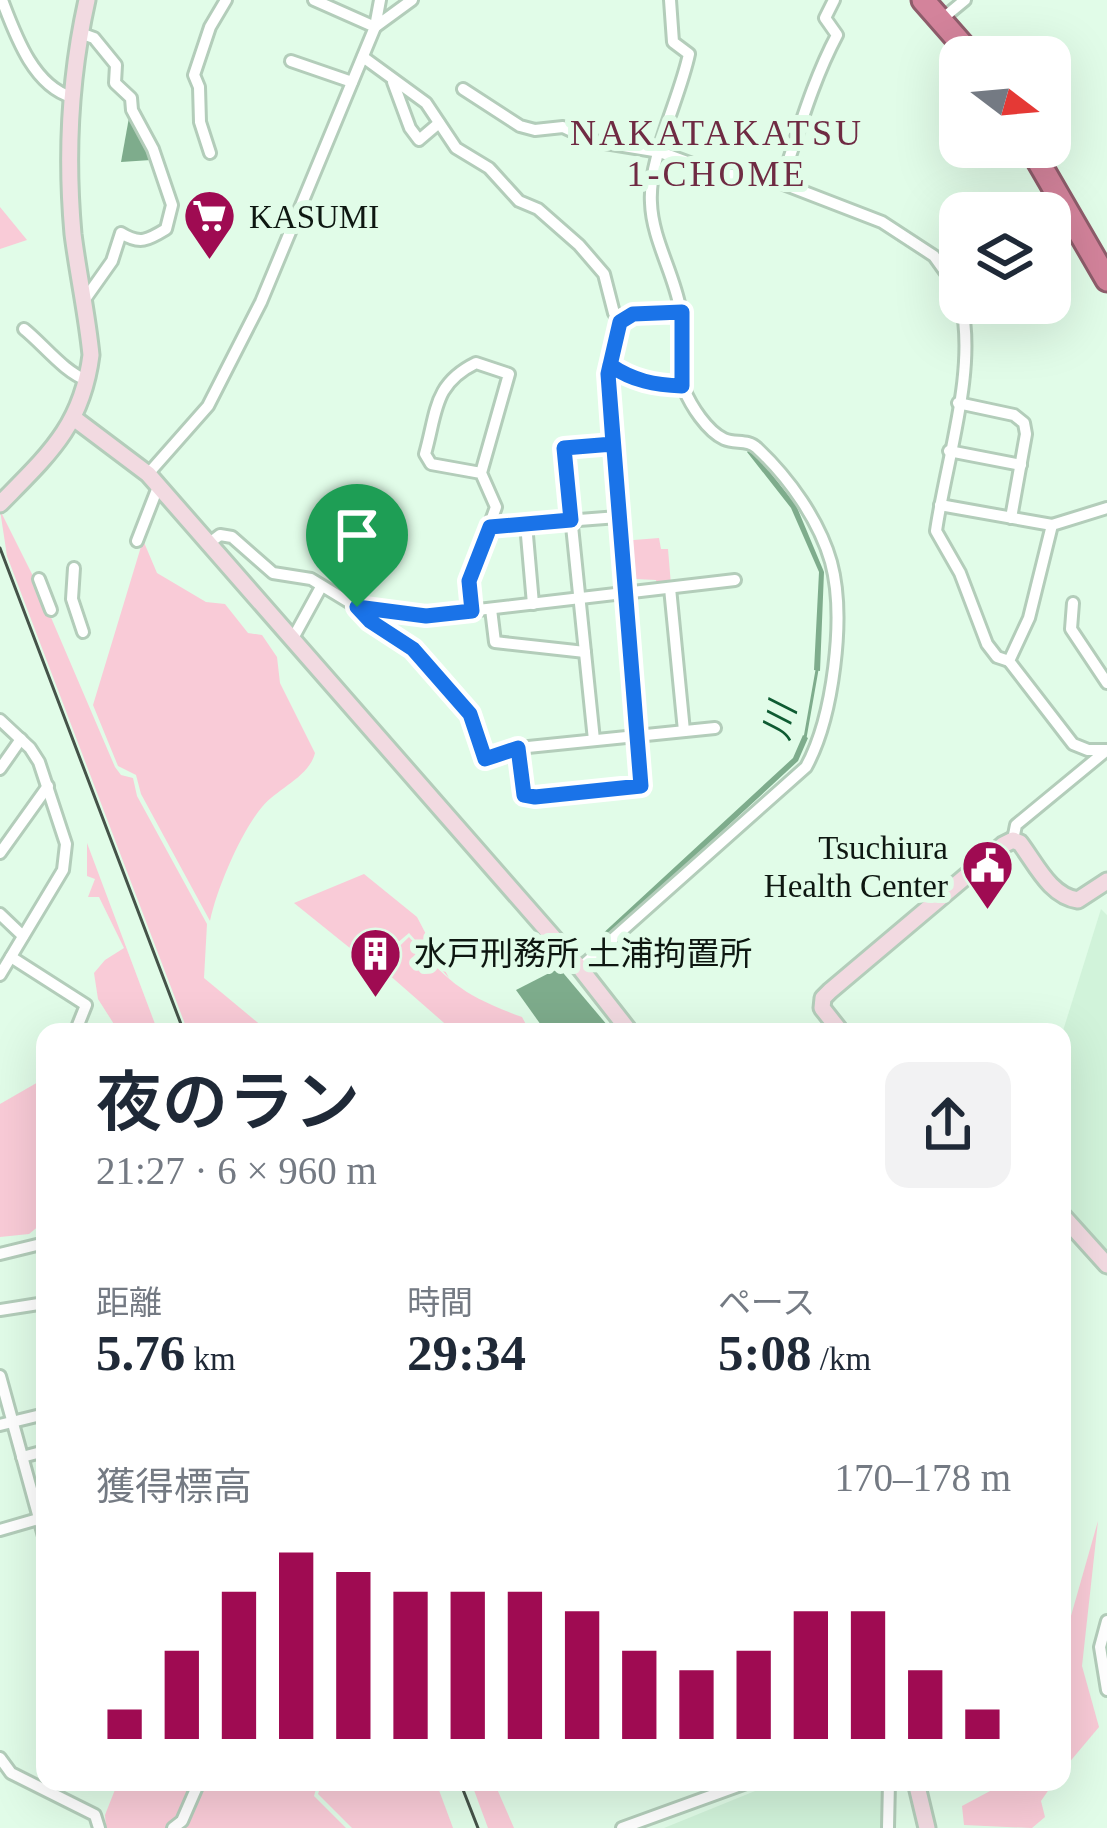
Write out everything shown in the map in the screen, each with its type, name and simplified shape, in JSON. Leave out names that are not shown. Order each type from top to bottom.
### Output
[{"type":"highway","points":[[923,0],[956,36]]},
{"type":"highway","points":[[1042,168],[1107,280]]},
{"type":"street","points":[[2,0],[22,51],[56,89],[72,97]]},
{"type":"street","points":[[0,504],[38,467],[75,418],[87,380],[91,355],[70,190],[72,97],[87,0]]},
{"type":"street","points":[[210,153],[194,75],[210,27],[226,0]]},
{"type":"street","points":[[314,0],[375,27]]},
{"type":"street","points":[[137,541],[153,481],[208,406],[261,302],[375,27],[380,0]]},
{"type":"street","points":[[375,27],[412,0]]},
{"type":"street","points":[[580,968],[806,767],[818,745],[832,674],[837,609],[831,561],[802,501],[753,444],[723,439],[700,416],[682,386],[682,312],[650,203],[666,121],[681,93],[688,54],[673,42],[670,0]]},
{"type":"street","points":[[782,183],[789,148],[799,135],[819,64],[837,35],[825,18],[834,0]]},
{"type":"street","points":[[941,19],[965,0]]},
{"type":"street","points":[[80,33],[94,38],[116,65],[115,83],[131,98],[172,205],[166,229],[147,241],[135,242],[122,233],[112,261],[83,302]]},
{"type":"street","points":[[363,57],[426,103],[456,148],[489,168],[518,202],[538,209],[579,245],[604,274],[620,322]]},
{"type":"street","points":[[291,61],[352,82]]},
{"type":"street","points":[[392,79],[419,140],[439,123]]},
{"type":"street","points":[[463,89],[520,126],[535,130],[563,127],[593,141],[660,152],[715,172],[782,183],[882,222],[911,239],[939,264]]},
{"type":"street","points":[[518,748],[524,795],[641,786],[623,593],[610,365],[620,322],[633,314],[682,312]]},
{"type":"street","points":[[834,1023],[822,1009],[823,998],[1012,840],[1016,825],[1107,749],[1088,750],[1072,744],[1009,661],[997,657],[987,644],[950,553],[938,541],[968,334],[966,324]]},
{"type":"street","points":[[24,329],[73,375],[87,380]]},
{"type":"street","points":[[472,611],[469,581],[496,507],[481,473],[509,374],[476,363],[452,375],[442,387],[425,454],[430,464],[481,473]]},
{"type":"street","points":[[610,365],[625,376],[654,385],[682,386]]},
{"type":"street","points":[[958,403],[1014,415],[1024,423],[1011,518]]},
{"type":"street","points":[[75,418],[153,481],[623,1023]]},
{"type":"street","points":[[594,740],[564,448],[613,444]]},
{"type":"street","points":[[949,451],[1021,465]]},
{"type":"street","points":[[940,505],[1052,525],[1107,508]]},
{"type":"street","points":[[490,527],[618,517]]},
{"type":"street","points":[[526,524],[533,604]]},
{"type":"street","points":[[1009,661],[1029,618],[1052,525]]},
{"type":"street","points":[[208,544],[220,535],[232,537],[273,573],[311,579],[413,649],[470,714],[485,759],[518,748],[715,728]]},
{"type":"street","points":[[74,568],[72,599],[83,632]]},
{"type":"street","points":[[39,579],[51,610]]},
{"type":"street","points":[[357,607],[426,616],[735,580]]},
{"type":"street","points":[[292,640],[321,587]]},
{"type":"street","points":[[670,588],[684,731]]},
{"type":"street","points":[[1073,602],[1071,629],[1107,683]]},
{"type":"street","points":[[491,608],[495,642],[585,652]]},
{"type":"street","points":[[0,720],[39,762],[64,832],[63,869],[0,973]]},
{"type":"street","points":[[0,769],[22,739]]},
{"type":"street","points":[[0,853],[48,786]]},
{"type":"street","points":[[1012,840],[1020,843],[1067,898],[1078,900],[1107,881]]},
{"type":"street","points":[[0,914],[23,936]]},
{"type":"street","points":[[11,957],[86,1005],[79,1023]]},
{"type":"street","points":[[1071,1225],[1107,1265]]},
{"type":"street","points":[[0,1254],[36,1245]]},
{"type":"street","points":[[0,1310],[36,1304]]},
{"type":"street","points":[[0,1376],[6,1423],[36,1492]]},
{"type":"street","points":[[6,1423],[36,1416]]},
{"type":"street","points":[[22,1456],[36,1453]]},
{"type":"street","points":[[0,1530],[36,1520]]},
{"type":"street","points":[[1107,1621],[1100,1647],[1107,1690]]},
{"type":"street","points":[[0,1758],[11,1772],[36,1786]]},
{"type":"street","points":[[46,1791],[95,1815],[99,1828]]},
{"type":"street","points":[[173,1828],[182,1821],[195,1791]]},
{"type":"street","points":[[622,1828],[724,1791]]},
{"type":"street","points":[[888,1828],[889,1791]]},
{"type":"street","points":[[918,1791],[927,1828]]},
{"type":"shaded area","points":[[130,112],[151,160],[121,162]]},
{"type":"shaded area","points":[[0,207],[27,240],[0,249]]},
{"type":"shaded area","points":[[751,448],[796,505],[824,572],[820,671],[814,670],[819,572],[791,508],[747,452]]},
{"type":"shaded area","points":[[0,510],[115,767],[121,775],[133,778],[137,796],[207,924],[204,978],[258,1023],[185,1023],[7,556]]},
{"type":"shaded area","points":[[659,538],[661,549],[668,549],[671,585],[657,587],[656,580],[635,579],[635,589],[628,589],[621,541]]},
{"type":"shaded area","points":[[143,540],[157,573],[206,602],[225,604],[248,633],[262,635],[277,657],[280,683],[315,753],[300,776],[254,818],[231,861],[210,921],[141,794],[136,775],[118,766],[93,705]]},
{"type":"shaded area","points":[[803,735],[808,738],[798,761],[603,941],[599,937],[793,758]]},
{"type":"shaded area","points":[[87,843],[155,1023],[113,1023],[98,999],[94,973],[124,948],[99,897],[88,897],[95,879],[87,876]]},
{"type":"shaded area","points":[[364,874],[417,917],[449,978],[409,933],[371,965],[294,903]]},
{"type":"shaded area","points":[[1101,909],[1107,915],[1107,1253],[1071,1214],[1071,1023],[1065,1023]]},
{"type":"shaded area","points":[[409,937],[459,986],[522,1017],[525,1023],[444,1023],[379,966]]},
{"type":"shaded area","points":[[559,968],[605,1023],[540,1023],[516,990]]},
{"type":"shaded area","points":[[36,1083],[36,1228],[29,1234],[0,1237],[0,1104]]},
{"type":"shaded area","points":[[1098,1521],[1082,1666],[1099,1727],[1071,1760],[1071,1616]]},
{"type":"shaded area","points":[[114,1791],[315,1791],[314,1796],[346,1828],[106,1828],[105,1815]]},
{"type":"shaded area","points":[[439,1791],[453,1828],[352,1828],[318,1794]]},
{"type":"shaded area","points":[[474,1791],[498,1791],[514,1828],[488,1828]]},
{"type":"shaded area","points":[[755,1791],[881,1791],[882,1828],[664,1828]]},
{"type":"shaded area","points":[[990,1791],[1048,1791],[1041,1801],[1045,1817],[1032,1828],[964,1825],[962,1806]]},
{"type":"waterway","name":"川","points":[[805,738],[817,670]]},
{"type":"railway","points":[[0,548],[181,1023]]},
{"type":"railway","points":[[464,1791],[478,1828]]},
{"type":"place","name":"KASUMI","points":[[210,262]]},
{"type":"place","name":"Tsuchiura Health Center","points":[[987,912]]},
{"type":"place","name":"水戸刑務所 土浦拘置所","points":[[375,999]]},
{"type":"district","name":"NAKATAKATSU 1-CHOME","points":[[717,152]]},
{"type":"route","points":[[357,607],[413,649],[470,714],[485,759],[518,748],[524,795],[641,786],[608,374],[618,330],[620,322],[633,314],[682,312],[682,386],[654,385],[625,376],[610,365],[608,374],[613,444],[564,448],[571,520],[490,527],[469,581],[472,611],[426,616],[357,607]]}]
